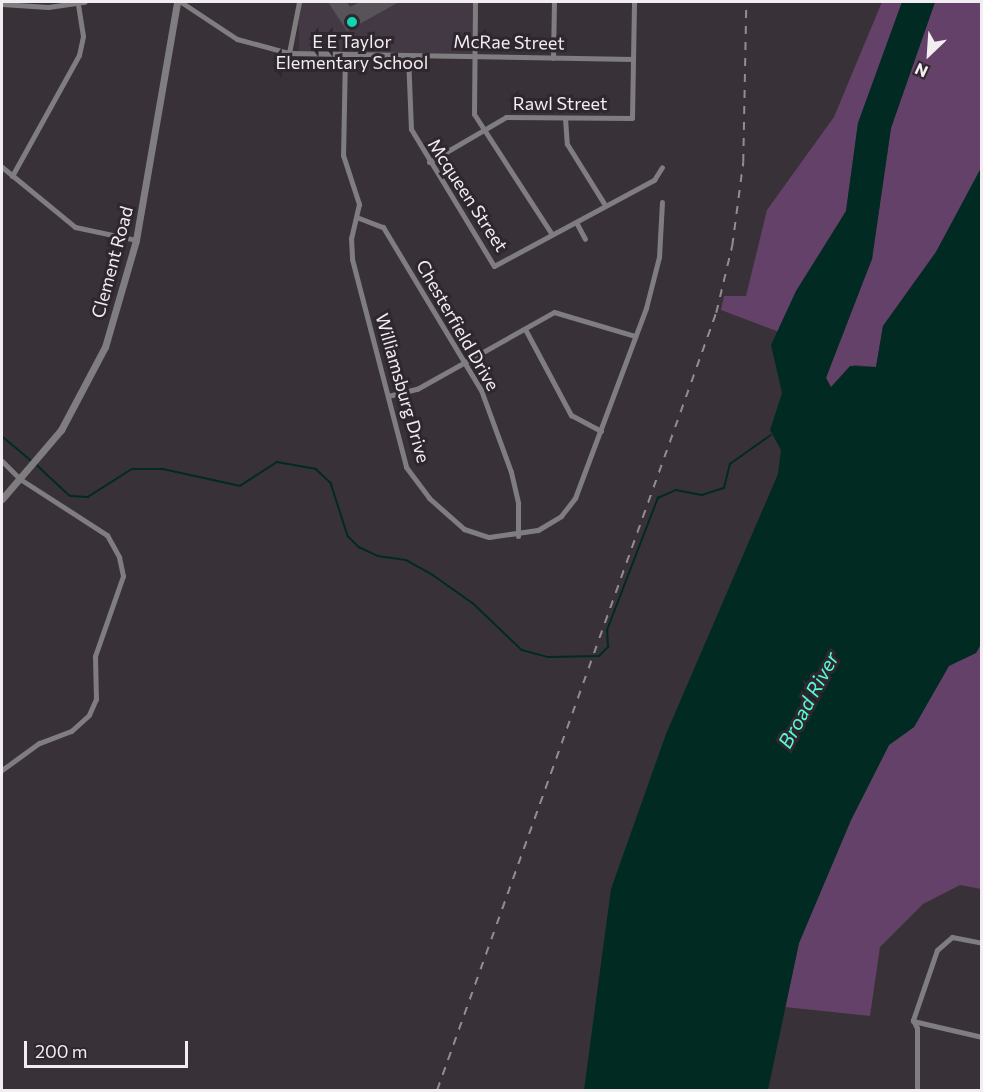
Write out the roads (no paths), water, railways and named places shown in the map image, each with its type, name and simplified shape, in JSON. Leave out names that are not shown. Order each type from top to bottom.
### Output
[{"type":"street","points":[[2,4],[78,6],[85,2]]},
{"type":"street","name":"McRae Street","points":[[179,2],[237,39],[289,53],[633,59]]},
{"type":"street","name":"Clement Road","points":[[2,499],[61,430],[105,347],[136,240],[179,2]]},
{"type":"street","points":[[289,53],[299,2]]},
{"type":"street","points":[[475,2],[472,103],[483,128],[551,233]]},
{"type":"street","points":[[553,58],[554,2]]},
{"type":"street","points":[[633,59],[634,2]]},
{"type":"street","points":[[12,176],[79,55],[83,36],[78,6]]},
{"type":"street","name":"Williamsburg Drive","points":[[345,54],[343,155],[359,204],[359,218],[351,238],[352,259],[406,467],[429,498],[464,529],[489,537],[518,536],[561,516],[575,498],[636,336],[659,257],[662,202]]},
{"type":"street","name":"Mcqueen Street","points":[[408,55],[408,119],[429,162],[494,266],[551,233],[654,180],[662,168]]},
{"type":"street","name":"Rawl Street","points":[[429,162],[483,128],[506,117],[633,118],[633,59]]},
{"type":"street","points":[[566,118],[567,144],[605,205]]},
{"type":"street","points":[[2,166],[75,228],[136,240]]},
{"type":"street","name":"Chesterfield Drive","points":[[359,218],[383,227],[481,390],[511,472],[518,503],[518,536]]},
{"type":"street","points":[[576,222],[585,239]]},
{"type":"street","points":[[388,396],[417,389],[554,312],[567,313],[636,336]]},
{"type":"street","points":[[525,329],[572,415],[601,431]]},
{"type":"street","points":[[2,461],[20,479],[106,535],[119,557],[123,576],[95,656],[96,699],[89,715],[71,731],[39,743],[2,770]]},
{"type":"street","points":[[917,1090],[917,1028],[913,1020],[944,941],[952,937],[981,943]]},
{"type":"street","points":[[913,1020],[981,1037]]},
{"type":"water","name":"Broad River","points":[[902,2],[935,2],[891,128],[872,259],[826,378],[831,387],[850,366],[876,367],[883,326],[936,252],[981,168],[981,644],[976,653],[949,666],[914,727],[889,745],[851,820],[799,943],[768,1090],[584,1090],[611,889],[666,734],[778,474],[781,450],[770,430],[782,393],[771,345],[796,291],[846,211],[858,123]]},
{"type":"waterway","points":[[37,465],[70,496],[88,497],[132,469],[163,469],[240,486],[277,462],[316,469],[331,483],[348,536],[359,547],[378,556],[406,560],[433,575],[474,604],[522,650],[549,657],[599,656],[608,647],[607,630],[658,498],[676,490],[702,495],[724,488],[730,464],[771,435]]},
{"type":"waterway","points":[[2,436],[31,460]]},
{"type":"railway","points":[[437,1090],[716,313],[732,246],[743,162],[746,2]]},
{"type":"place","name":"E E Taylor Elementary School","points":[[352,22]]}]
